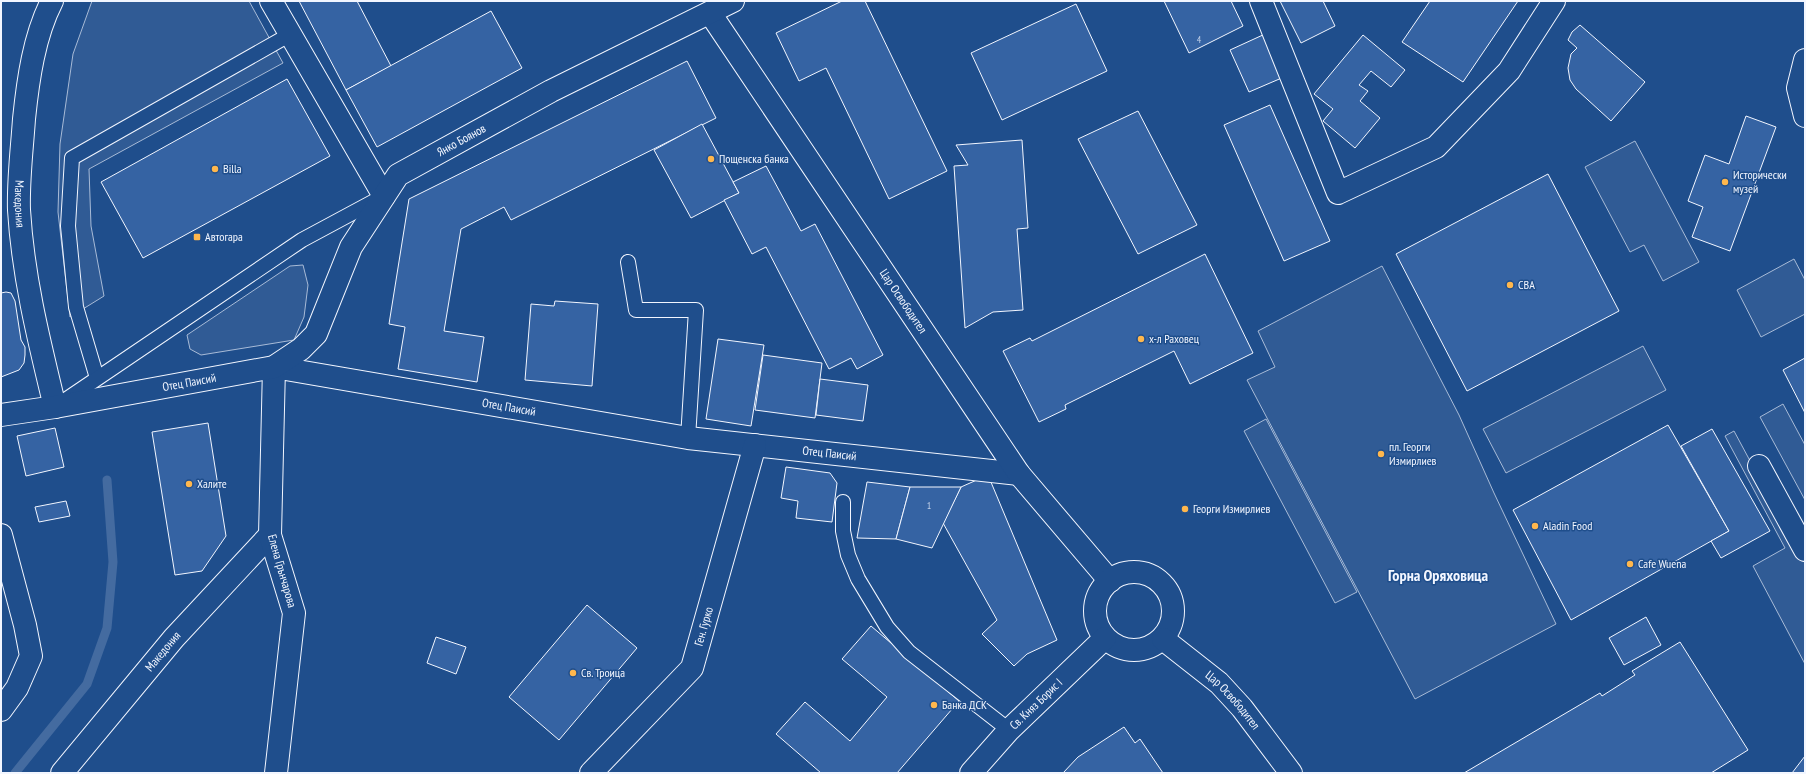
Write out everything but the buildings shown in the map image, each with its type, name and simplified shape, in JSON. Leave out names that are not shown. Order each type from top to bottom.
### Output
[{"type":"street","name":"Македония","points":[[52,1],[34,55],[26,99],[19,208],[23,262],[33,316],[55,407]]},
{"type":"street","points":[[271,1],[289,35],[384,196]]},
{"type":"street","name":"Янко Боянов","points":[[274,367],[301,349],[316,334],[351,247],[398,175],[551,91],[734,1]]},
{"type":"street","points":[[1261,1],[1338,193],[1436,146],[1509,71],[1554,1]]},
{"type":"street","name":"Цар Освободител","points":[[710,13],[1019,474],[1110,581]]},
{"type":"street","points":[[1805,60],[1798,88],[1805,116]]},
{"type":"street","name":"Отец Паисий","points":[[1,415],[55,407],[274,367],[688,438],[1019,474]]},
{"type":"street","name":"Елена Грънчарова","points":[[274,367],[270,535],[294,613],[276,773]]},
{"type":"street","name":"Ген. Гурко","points":[[590,773],[692,668],[756,445]]},
{"type":"street","points":[[1759,466],[1805,550]]},
{"type":"street","points":[[1,535],[25,626],[31,656],[17,688],[1,710]]},
{"type":"street","name":"Македония","points":[[62,773],[174,638],[270,535]]},
{"type":"street","points":[[1133,572],[1146,574],[1158,580],[1167,590],[1172,602],[1173,615],[1170,628],[1163,639],[1152,646],[1140,650],[1127,650],[1115,646],[1105,638],[1098,627],[1095,615],[1096,602],[1101,590],[1110,581],[1121,574],[1133,572]]},
{"type":"street","name":"Св. Княз Борис I","points":[[971,773],[1008,730],[1105,638]]},
{"type":"street","name":"Цар Освободител","points":[[1163,639],[1219,683],[1242,708],[1292,773]]},
{"type":"lane","points":[[97,378],[76,307],[68,226],[72,158],[289,35]]},
{"type":"lane","points":[[55,407],[302,240],[384,196]]},
{"type":"lane","points":[[628,262],[636,310],[696,310],[688,438]]},
{"type":"lane","points":[[844,502],[843,531],[848,555],[858,579],[887,627],[909,652],[1008,730]]},
{"type":"shaded area","points":[[92,1],[249,1],[283,63],[89,169],[91,226],[104,296],[70,317],[58,212],[60,144],[73,54]]},
{"type":"shaded area","points":[[1635,141],[1699,262],[1663,281],[1644,245],[1630,252],[1585,167]]},
{"type":"shaded area","points":[[1794,259],[1805,280],[1805,314],[1761,337],[1737,290]]},
{"type":"shaded area","points":[[303,265],[308,285],[304,317],[294,340],[201,355],[190,349],[187,335],[290,266]]},
{"type":"shaded area","name":"пл. Георги Измирлиев","points":[[1382,266],[1459,415],[1556,624],[1415,699],[1247,380],[1275,367],[1258,331]]},
{"type":"shaded area","points":[[1643,346],[1666,390],[1506,473],[1483,429]]},
{"type":"shaded area","points":[[1783,404],[1805,445],[1805,500],[1760,417]]},
{"type":"shaded area","points":[[1266,419],[1357,592],[1335,603],[1244,431]]},
{"type":"shaded area","points":[[1734,431],[1805,563],[1805,664],[1753,566],[1785,548],[1725,436]]},
{"type":"waterway","points":[[15,773],[87,684],[107,628],[113,562],[107,480]]},
{"type":"place","name":"Пощенска банка","points":[[711,159]]},
{"type":"place","name":"Billa","points":[[215,169]]},
{"type":"place","name":"Исторически музей","points":[[1725,182]]},
{"type":"place","name":"Автогара","points":[[197,237]]},
{"type":"place","name":"CBA","points":[[1510,285]]},
{"type":"place","name":"х-л Раховец","points":[[1141,339]]},
{"type":"place","name":"пл. Георги Измирлиев","points":[[1381,454]]},
{"type":"place","name":"Халите","points":[[189,484]]},
{"type":"place","name":"Георги Измирлиев","points":[[1185,509]]},
{"type":"place","name":"Aladin Food","points":[[1535,526]]},
{"type":"place","name":"Cafe Wuena","points":[[1630,564]]},
{"type":"place","name":"Св. Троица","points":[[573,673]]},
{"type":"place","name":"Банка ДСК","points":[[934,705]]},
{"type":"district","name":"Горна Оряховица","points":[[1438,575]]}]
